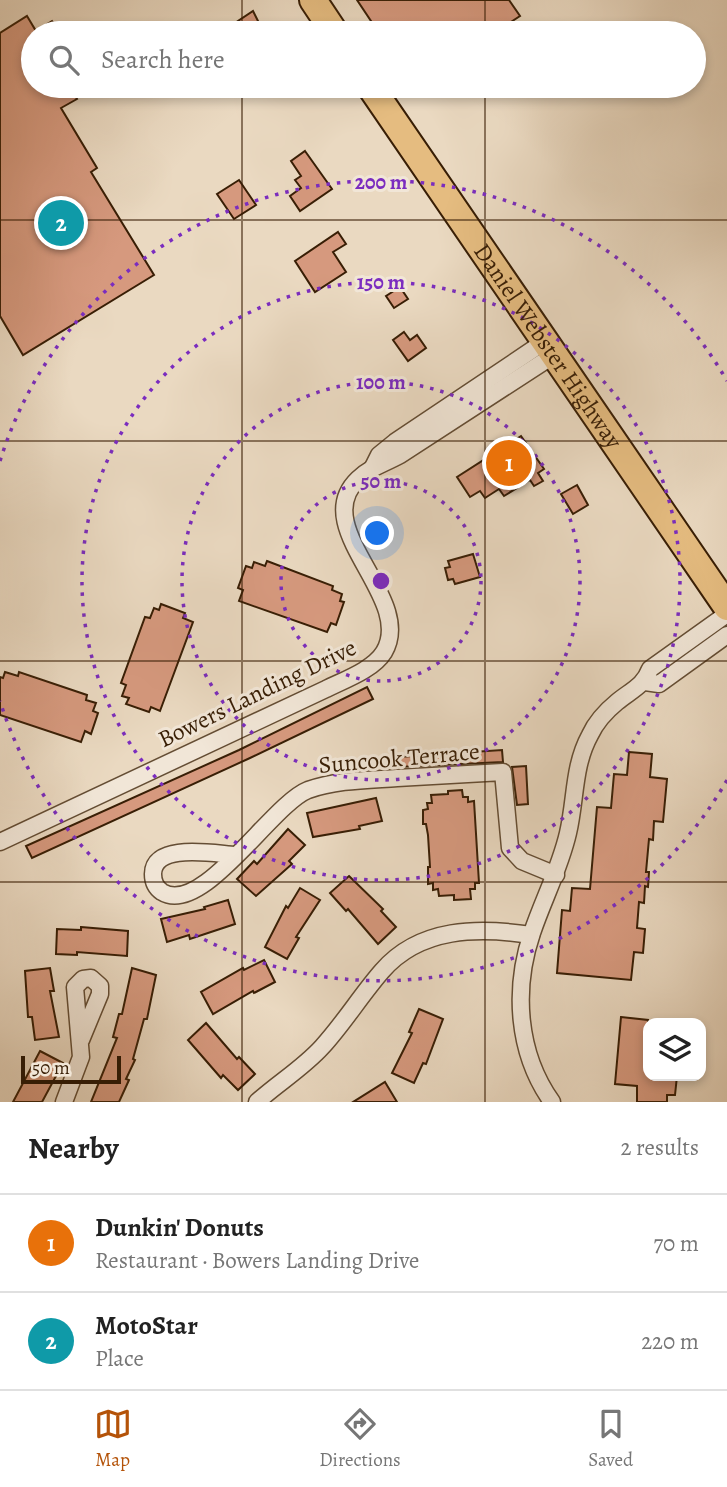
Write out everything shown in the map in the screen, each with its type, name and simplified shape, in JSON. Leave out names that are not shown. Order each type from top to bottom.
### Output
[{"type":"main road","points":[[313,0],[327,21]]},
{"type":"main road","name":"Daniel Webster Highway","points":[[378,98],[727,607]]},
{"type":"street","name":"Bowers Landing Drive","points":[[0,842],[349,678],[384,652],[389,636],[388,617],[374,580],[353,545],[345,519],[345,505],[350,490],[356,480],[373,467],[379,455],[395,442],[549,348]]},
{"type":"street","points":[[552,1102],[530,1060],[524,1042],[521,993],[531,935],[556,875],[568,833],[577,766],[590,735],[606,713],[645,682],[650,670],[727,614]]},
{"type":"street","points":[[645,682],[659,684],[727,635]]},
{"type":"street","name":"Suncook Terrace","points":[[236,855],[170,853],[164,855],[155,865],[153,878],[164,893],[188,893],[208,882],[236,855],[290,800],[309,790],[373,779],[503,772],[510,848],[522,860],[556,875]]},
{"type":"street","points":[[257,1102],[323,1045],[383,970],[404,951],[428,940],[464,930],[505,930],[531,935]]},
{"type":"street","points":[[64,1102],[79,1065],[81,1040]]},
{"type":"building","points":[[357,0],[509,0],[520,16],[512,21],[371,21]]},
{"type":"building","points":[[253,11],[258,21],[238,21]]},
{"type":"building","points":[[27,16],[30,21],[21,21],[21,98],[76,98],[61,108],[97,168],[91,172],[154,275],[23,355],[0,316],[0,33]]},
{"type":"building","points":[[305,151],[332,189],[300,211],[290,196],[301,188],[295,180],[301,176],[291,161]]},
{"type":"building","points":[[239,180],[256,205],[234,219],[217,194]]},
{"type":"building","points":[[338,232],[346,244],[333,252],[346,272],[315,292],[295,261]]},
{"type":"building","points":[[400,287],[408,299],[394,308],[386,296]]},
{"type":"building","points":[[404,332],[410,340],[417,335],[426,348],[408,361],[393,340]]},
{"type":"building","points":[[521,436],[544,469],[538,473],[543,481],[534,486],[530,480],[504,496],[499,489],[485,498],[480,491],[470,497],[457,477]]},
{"type":"building","points":[[577,485],[588,505],[573,514],[561,494]]},
{"type":"building","points":[[473,554],[480,577],[455,584],[453,579],[448,580],[445,568],[450,567],[448,561]]},
{"type":"building","points":[[267,561],[333,586],[332,590],[342,594],[340,601],[344,602],[336,625],[331,623],[327,632],[239,601],[243,590],[238,588],[246,566],[252,568],[254,562],[265,566]]},
{"type":"building","points":[[161,604],[185,613],[183,618],[193,622],[160,711],[151,707],[149,712],[126,704],[129,698],[122,696],[126,685],[121,683],[145,617],[150,618],[154,608],[159,610]]},
{"type":"building","points":[[5,672],[18,676],[19,672],[87,695],[86,700],[96,703],[93,711],[98,713],[91,734],[85,731],[81,742],[0,715],[0,677],[3,678]]},
{"type":"building","points":[[367,687],[373,699],[250,758],[32,858],[26,846],[239,750]]},
{"type":"building","points":[[502,750],[503,762],[398,767],[398,757]]},
{"type":"building","points":[[629,752],[652,754],[650,777],[667,779],[663,822],[654,821],[653,840],[649,839],[646,872],[649,872],[648,887],[645,886],[644,903],[639,902],[637,928],[645,929],[643,953],[634,952],[631,980],[557,973],[562,910],[570,911],[572,888],[590,889],[597,807],[611,808],[614,774],[627,775]]},
{"type":"building","points":[[526,766],[528,804],[517,805],[512,767]]},
{"type":"building","points":[[462,790],[463,797],[468,797],[468,802],[474,801],[479,883],[475,883],[475,889],[470,889],[471,899],[454,900],[454,895],[439,896],[438,889],[433,890],[433,883],[428,884],[428,835],[426,824],[423,824],[423,810],[428,809],[427,803],[432,803],[431,795]]},
{"type":"building","points":[[376,798],[382,821],[359,826],[360,829],[313,837],[307,813]]},
{"type":"building","points":[[288,829],[305,845],[289,861],[292,864],[256,896],[237,879],[254,861],[257,864]]},
{"type":"building","points":[[349,876],[383,909],[381,911],[396,927],[378,944],[348,909],[346,911],[330,893]]},
{"type":"building","points":[[300,888],[320,900],[296,937],[299,938],[287,959],[265,947],[286,906],[288,908]]},
{"type":"building","points":[[228,900],[235,924],[190,939],[189,935],[167,942],[161,919],[205,909],[204,907]]},
{"type":"building","points":[[81,927],[128,931],[127,956],[77,952],[77,955],[56,954],[57,929],[81,930]]},
{"type":"building","points":[[264,960],[275,982],[213,1014],[201,992],[243,968],[244,970]]},
{"type":"building","points":[[50,968],[54,991],[50,991],[59,1037],[35,1040],[32,1017],[28,1017],[25,971]]},
{"type":"building","points":[[132,968],[156,975],[147,1019],[144,1019],[133,1059],[135,1060],[126,1079],[129,1080],[119,1102],[91,1102],[117,1038],[113,1037],[119,1014],[122,1014]]},
{"type":"building","points":[[419,1009],[443,1019],[426,1064],[423,1063],[414,1083],[392,1073],[412,1033],[409,1032]]},
{"type":"building","points":[[621,1017],[643,1019],[643,1081],[676,1081],[675,1095],[667,1095],[667,1102],[637,1102],[637,1086],[615,1084]]},
{"type":"building","points":[[206,1023],[237,1059],[239,1057],[255,1074],[238,1090],[223,1075],[221,1078],[188,1040]]},
{"type":"building","points":[[40,1051],[63,1063],[42,1102],[13,1102]]},
{"type":"building","points":[[385,1082],[397,1102],[353,1102]]},
{"type":"place","name":"MotoStar","points":[[61,223]]},
{"type":"place","name":"Dunkin' Donuts","points":[[509,463]]}]
